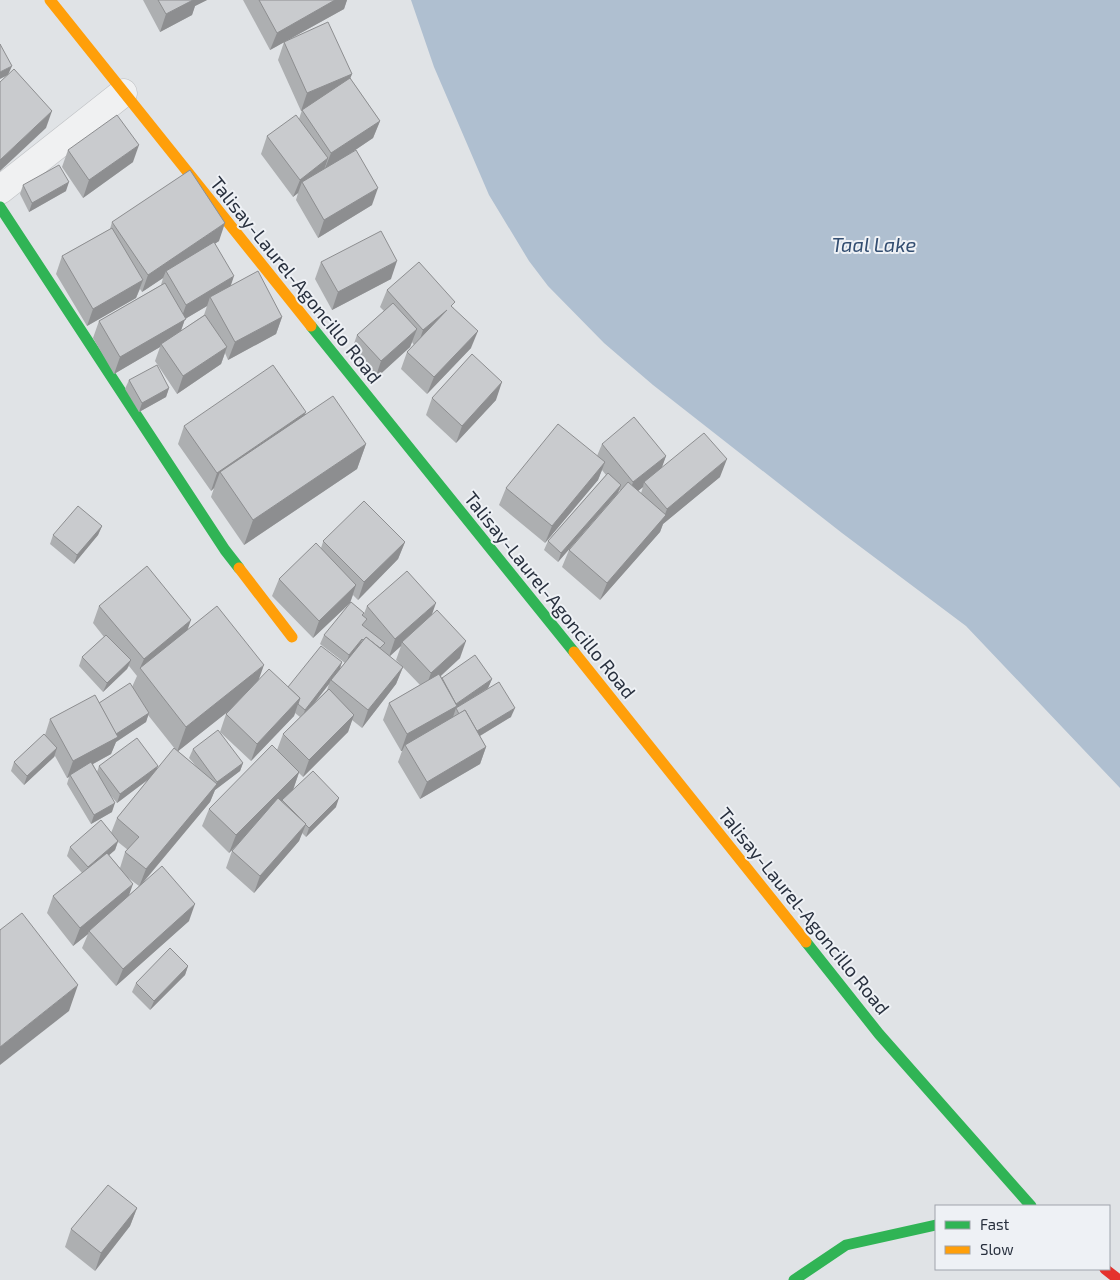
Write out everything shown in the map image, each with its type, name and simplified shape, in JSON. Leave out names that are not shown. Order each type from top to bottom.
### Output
[{"type":"main road","name":"Talisay-Laurel-Agoncillo Road","points":[[50,0],[879,1034],[1025,1205]]},
{"type":"main road","points":[[0,207],[225,550],[292,637]]},
{"type":"main road","points":[[794,1280],[846,1245],[935,1225]]},
{"type":"main road","points":[[1106,1270],[1119,1280]]},
{"type":"street","points":[[0,190],[123,93]]},
{"type":"water","name":"Taal Lake","points":[[411,0],[1120,0],[1120,788],[966,626],[842,533],[653,385],[604,343],[548,286],[529,261],[489,195],[434,67]]},
{"type":"building","points":[[158,0],[193,0],[166,14]]},
{"type":"building","points":[[259,0],[335,0],[277,33]]},
{"type":"building","points":[[328,22],[352,74],[307,93],[284,42]]},
{"type":"building","points":[[0,44],[12,66],[0,72]]},
{"type":"building","points":[[14,69],[52,111],[0,160],[0,82]]},
{"type":"building","points":[[350,78],[380,121],[331,153],[302,110]]},
{"type":"building","points":[[117,115],[139,145],[89,180],[68,150]]},
{"type":"building","points":[[296,115],[328,158],[300,180],[267,136]]},
{"type":"building","points":[[356,150],[378,188],[324,220],[302,182]]},
{"type":"building","points":[[59,165],[69,182],[32,203],[23,185]]},
{"type":"building","points":[[190,170],[225,223],[148,275],[112,222]]},
{"type":"building","points":[[112,228],[143,280],[93,309],[62,256]]},
{"type":"building","points":[[381,231],[397,261],[338,292],[321,262]]},
{"type":"building","points":[[214,242],[234,276],[186,305],[166,271]]},
{"type":"building","points":[[419,262],[455,302],[451,306],[478,331],[434,377],[407,352],[447,310],[423,330],[387,290]]},
{"type":"building","points":[[258,271],[282,317],[235,342],[210,297]]},
{"type":"building","points":[[165,283],[186,319],[120,357],[99,321]]},
{"type":"building","points":[[393,303],[417,329],[381,361],[357,335]]},
{"type":"building","points":[[205,315],[227,347],[183,376],[161,344]]},
{"type":"building","points":[[472,354],[502,382],[462,426],[432,398]]},
{"type":"building","points":[[157,365],[169,388],[142,403],[129,380]]},
{"type":"building","points":[[273,365],[306,412],[217,473],[184,426]]},
{"type":"building","points":[[333,396],[366,444],[253,520],[220,472]]},
{"type":"building","points":[[634,417],[666,456],[633,482],[602,444]]},
{"type":"building","points":[[558,424],[605,462],[552,526],[506,488]]},
{"type":"building","points":[[704,433],[727,459],[667,509],[644,482]]},
{"type":"building","points":[[608,473],[621,485],[561,553],[548,541]]},
{"type":"building","points":[[628,482],[666,515],[607,583],[569,550]]},
{"type":"building","points":[[364,501],[405,542],[364,582],[323,541]]},
{"type":"building","points":[[78,506],[102,526],[77,555],[53,535]]},
{"type":"building","points":[[316,543],[356,585],[319,621],[279,579]]},
{"type":"building","points":[[147,566],[191,620],[144,659],[99,606]]},
{"type":"building","points":[[407,571],[436,603],[395,639],[367,606]]},
{"type":"building","points":[[351,602],[364,613],[362,615],[367,619],[362,625],[385,643],[380,648],[366,637],[362,639],[349,655],[324,635]]},
{"type":"building","points":[[217,606],[264,665],[186,727],[140,668]]},
{"type":"building","points":[[437,610],[466,641],[431,673],[402,642]]},
{"type":"building","points":[[106,635],[131,660],[107,683],[82,657]]},
{"type":"building","points":[[366,637],[403,667],[368,710],[331,680]]},
{"type":"building","points":[[321,646],[342,662],[305,710],[298,704],[300,698],[288,687]]},
{"type":"building","points":[[475,655],[492,679],[456,704],[442,678]]},
{"type":"building","points":[[269,669],[300,698],[257,744],[226,714]]},
{"type":"building","points":[[439,674],[457,706],[407,734],[389,703]]},
{"type":"building","points":[[499,682],[515,708],[477,731],[465,710],[459,714],[456,708]]},
{"type":"building","points":[[130,683],[149,713],[116,734],[99,703]]},
{"type":"building","points":[[329,689],[354,715],[309,760],[283,734]]},
{"type":"building","points":[[95,695],[118,737],[73,761],[50,719]]},
{"type":"building","points":[[465,710],[486,747],[427,782],[405,745]]},
{"type":"building","points":[[218,730],[243,763],[217,782],[193,749]]},
{"type":"building","points":[[44,734],[57,748],[27,776],[14,762]]},
{"type":"building","points":[[137,738],[158,766],[120,794],[99,766]]},
{"type":"building","points":[[272,745],[299,772],[236,835],[209,809]]},
{"type":"building","points":[[174,748],[217,784],[146,869],[125,852],[139,837],[117,818]]},
{"type":"building","points":[[91,762],[115,803],[94,815],[70,775]]},
{"type":"building","points":[[313,771],[339,798],[309,828],[282,800]]},
{"type":"building","points":[[278,798],[306,824],[260,876],[232,851]]},
{"type":"building","points":[[101,820],[118,841],[88,867],[70,847]]},
{"type":"building","points":[[107,853],[133,884],[80,928],[53,896]]},
{"type":"building","points":[[162,866],[195,904],[123,969],[89,931]]},
{"type":"building","points":[[22,913],[78,985],[0,1047],[0,930]]},
{"type":"building","points":[[170,948],[188,966],[154,1001],[136,983]]},
{"type":"building","points":[[108,1185],[137,1208],[101,1253],[71,1229]]},
{"type":"traffic: fast","points":[[0,207],[225,550],[239,568]]},
{"type":"traffic: fast","points":[[311,326],[574,652]]},
{"type":"traffic: fast","points":[[806,942],[879,1034],[1030,1205]]},
{"type":"traffic: fast","points":[[794,1280],[846,1245],[935,1225]]},
{"type":"traffic: slow","points":[[50,0],[311,326]]},
{"type":"traffic: slow","points":[[239,568],[292,637]]},
{"type":"traffic: slow","points":[[574,652],[806,942]]},
{"type":"traffic: jam","points":[[1106,1270],[1119,1280]]}]
